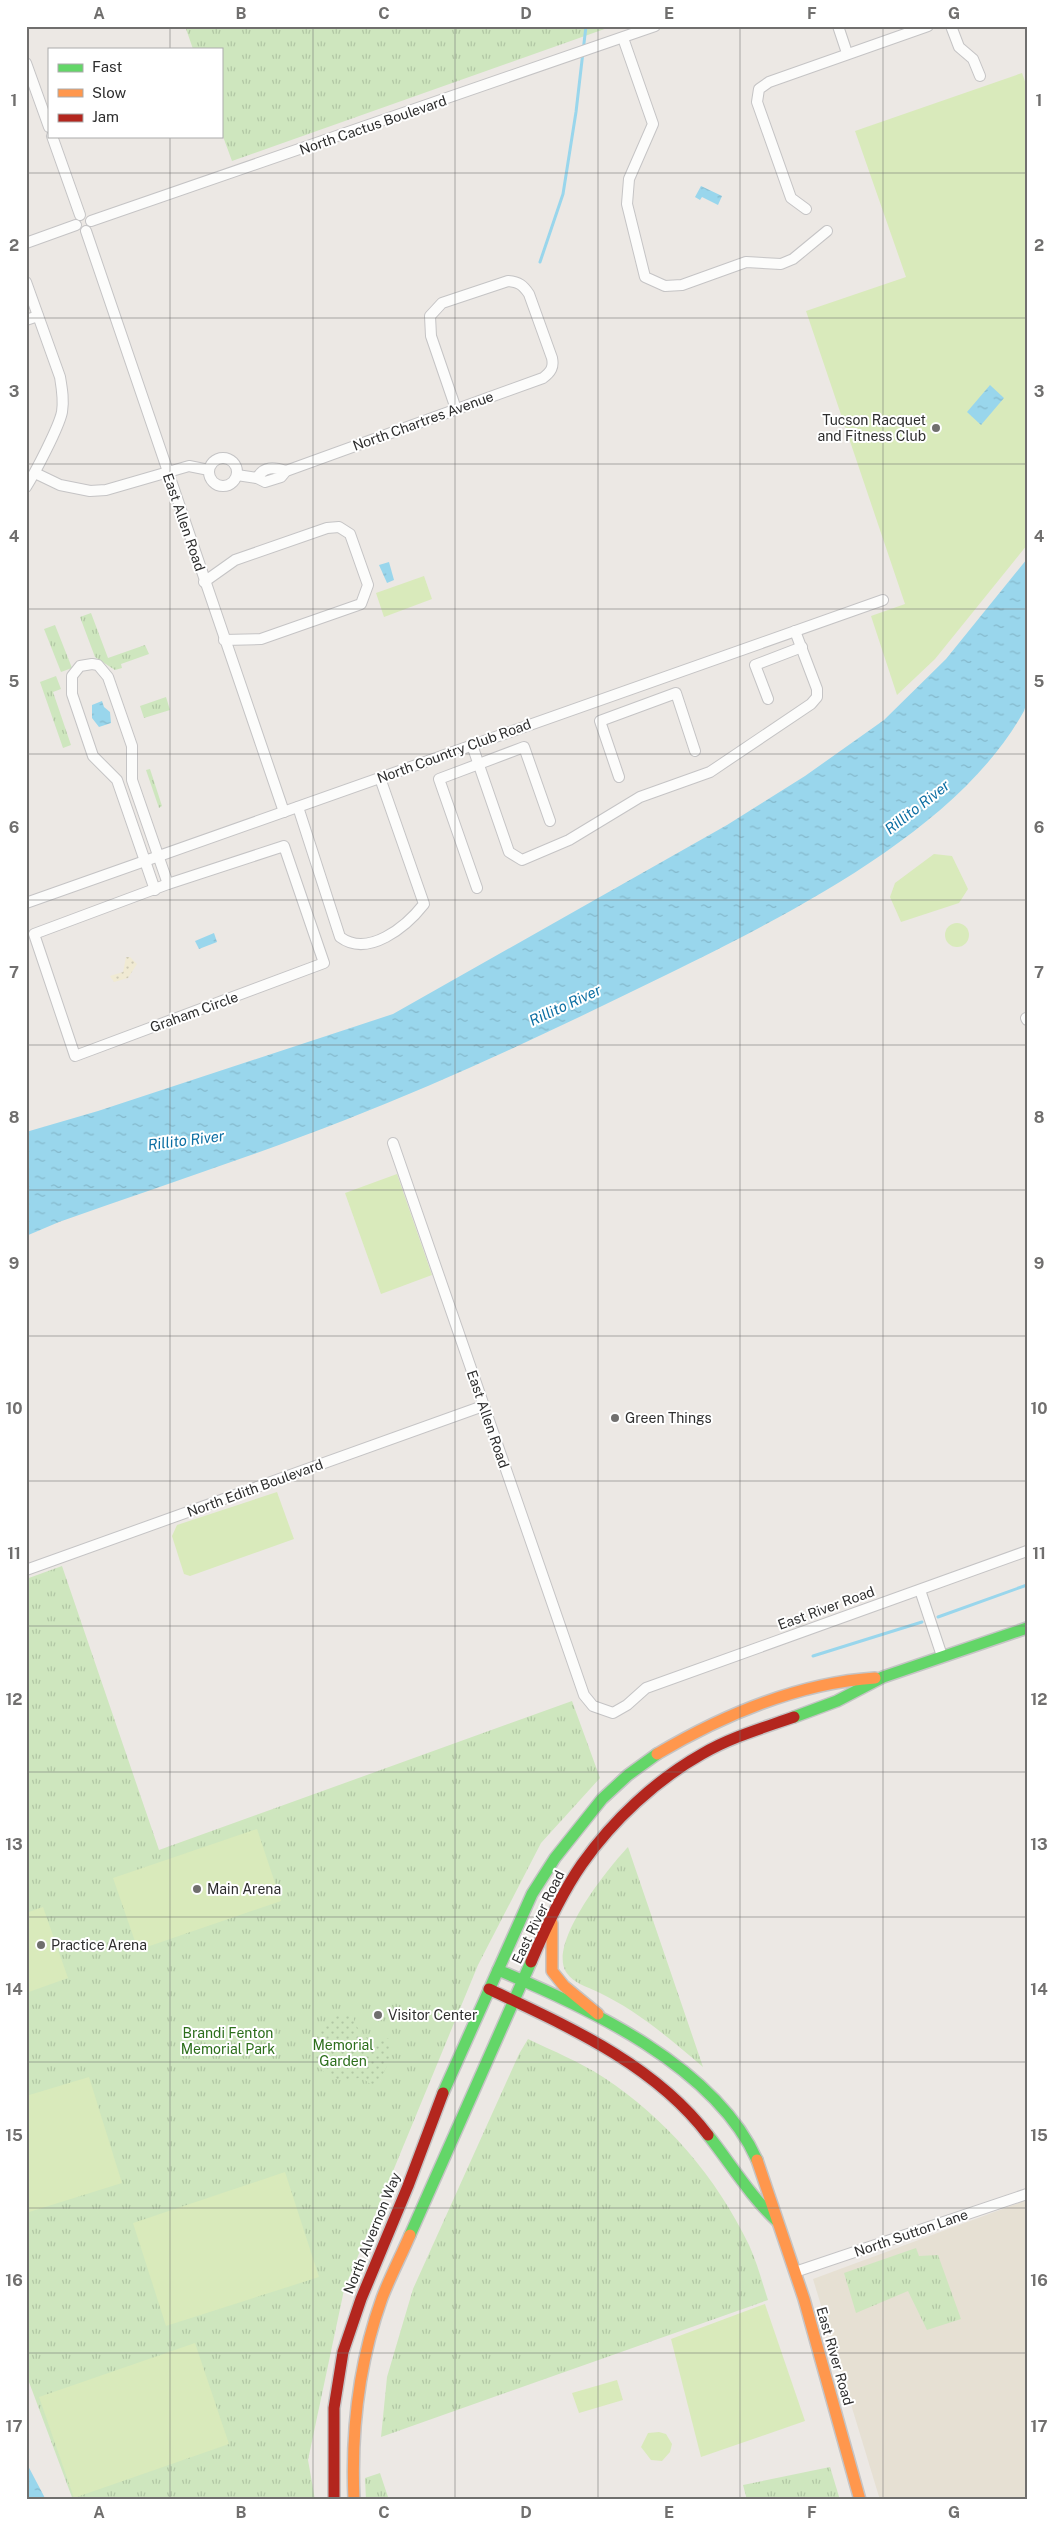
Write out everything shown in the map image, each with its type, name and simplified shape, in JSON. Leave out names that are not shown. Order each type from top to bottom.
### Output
[{"type":"main road","name":"East River Road","points":[[860,2500],[796,2272],[776,2221],[760,2164],[744,2138],[711,2097],[677,2066],[641,2040],[598,2014],[523,1980],[566,1888],[600,1841],[645,1795],[676,1770],[703,1753],[735,1738],[837,1701],[884,1677],[1025,1627]]},
{"type":"main road","name":"East River Road","points":[[776,2221],[757,2203],[738,2173],[704,2129],[667,2093],[622,2058],[564,2025],[489,1989],[532,1894],[564,1843],[602,1797],[638,1765],[674,1741],[734,1714],[833,1682],[884,1677]]},
{"type":"main road","points":[[552,1917],[552,1971],[564,1986],[598,2014]]},
{"type":"main road","points":[[354,2500],[353,2445],[358,2396],[367,2348],[382,2298],[523,1980],[498,1970]]},
{"type":"main road","name":"North Alvernon Way","points":[[334,2500],[334,2408],[344,2352],[361,2299],[408,2186],[443,2093],[489,1989]]},
{"type":"street","name":"North Cactus Boulevard","points":[[92,221],[655,26]]},
{"type":"street","points":[[838,26],[847,53]]},
{"type":"street","points":[[806,209],[791,198],[757,102],[756,90],[763,84],[928,26]]},
{"type":"street","points":[[952,26],[959,46],[973,59],[980,76]]},
{"type":"street","points":[[624,38],[653,124],[629,178],[627,204],[645,277],[665,286],[682,285],[746,262],[781,264],[793,259],[827,231]]},
{"type":"street","points":[[26,63],[48,124]]},
{"type":"street","points":[[26,244],[78,220],[88,216],[92,221],[86,231],[79,230],[78,220],[53,138]]},
{"type":"street","name":"East Allen Road","points":[[86,231],[166,472],[284,812]]},
{"type":"street","name":"North Chartres Avenue","points":[[237,475],[257,478],[265,482],[281,477],[286,471],[543,378],[550,373],[554,365],[529,294],[524,286],[518,282],[508,281],[442,303],[430,316],[431,336],[456,409]]},
{"type":"street","points":[[26,282],[63,393],[62,414],[35,473],[26,487]]},
{"type":"street","points":[[26,320],[38,316]]},
{"type":"street","points":[[226,458],[234,462],[237,475],[233,483],[220,486],[210,478],[209,470],[217,459],[226,458]]},
{"type":"street","points":[[35,473],[60,486],[90,491],[106,490],[189,466],[209,470]]},
{"type":"street","points":[[204,582],[235,560],[327,528],[339,527],[350,534],[368,585],[361,604],[261,639],[224,640]]},
{"type":"street","name":"North Country Club Road","points":[[26,903],[882,600]]},
{"type":"street","points":[[472,745],[509,852],[522,860],[569,840],[640,797],[703,776],[811,704],[817,697],[817,689],[795,630]]},
{"type":"street","points":[[768,699],[755,665],[802,647]]},
{"type":"street","points":[[155,890],[117,780],[93,756],[72,694],[72,676],[80,666],[92,664],[98,666],[108,677],[132,746],[132,780],[168,884]]},
{"type":"street","points":[[635,687],[641,706]]},
{"type":"street","points":[[619,777],[600,721],[676,693],[695,751]]},
{"type":"street","points":[[477,888],[439,779],[524,747],[550,821]]},
{"type":"street","points":[[298,807],[340,937],[353,945],[366,945],[399,929],[413,918],[424,904],[380,778]]},
{"type":"street","name":"Graham Circle","points":[[284,846],[324,963],[75,1056],[34,934],[168,884],[284,846]]},
{"type":"street","name":"East Allen Road","points":[[393,1143],[584,1695]]},
{"type":"street","name":"North Edith Boulevard","points":[[26,1570],[483,1406]]},
{"type":"street","name":"East River Road","points":[[584,1695],[593,1706],[613,1713],[627,1705],[646,1688],[1027,1552]]},
{"type":"street","points":[[920,1590],[942,1656]]},
{"type":"street","name":"North Sutton Lane","points":[[796,2272],[1027,2194]]},
{"type":"shaded area","points":[[1027,2200],[1027,2500],[880,2500],[813,2279]]},
{"type":"green space","points":[[185,26],[613,26],[232,161],[222,134],[222,48],[193,48]]},
{"type":"green space","name":"Tucson Racquet and Fitness Club","points":[[1022,73],[1027,87],[1027,545],[935,659],[897,695],[871,616],[905,604],[806,311],[906,277],[855,131]]},
{"type":"green space","points":[[424,576],[432,599],[384,617],[376,593]]},
{"type":"green space","points":[[91,613],[108,658],[145,645],[149,654],[121,664],[122,668],[115,670],[95,657],[80,617]]},
{"type":"green space","points":[[55,625],[72,668],[61,672],[44,629]]},
{"type":"green space","points":[[56,676],[61,689],[53,692],[71,745],[63,748],[40,682]]},
{"type":"green space","points":[[166,697],[170,710],[144,718],[140,706]]},
{"type":"green space","points":[[150,769],[162,806],[159,808],[146,770]]},
{"type":"green space","points":[[934,854],[952,856],[968,889],[959,903],[901,922],[890,897],[895,883]]},
{"type":"green space","points":[[957,923],[966,926],[969,935],[966,944],[957,947],[948,944],[945,935],[948,926]]},
{"type":"green space","points":[[397,1174],[432,1275],[381,1294],[345,1193]]},
{"type":"green space","points":[[277,1492],[294,1539],[190,1576],[184,1574],[172,1536],[177,1525]]},
{"type":"green space","name":"Brandi Fenton Memorial Park","points":[[62,1566],[159,1850],[572,1701],[600,1778],[541,1843],[478,1965],[344,2290],[308,2460],[315,2500],[73,2500],[26,2374],[26,1579]]},
{"type":"green space","name":"Main Arena","points":[[257,1829],[281,1901],[138,1950],[113,1878]]},
{"type":"green space","points":[[628,1847],[703,2067],[640,2017],[613,2000],[576,1982],[566,1972],[563,1959],[565,1943],[572,1925],[607,1871]]},
{"type":"green space","name":"Practice Arena","points":[[43,1907],[68,1978],[26,1993],[26,1913]]},
{"type":"green space","name":"Memorial Garden","points":[[342,2014],[352,2014],[358,2028],[365,2036],[375,2039],[390,2038],[388,2064],[382,2076],[373,2086],[361,2077],[345,2080],[332,2077],[322,2070],[316,2059],[314,2046],[318,2033],[327,2022]]},
{"type":"green space","points":[[528,2039],[576,2062],[626,2093],[648,2111],[688,2151],[736,2220],[752,2252],[768,2300],[381,2437],[387,2377],[413,2289],[519,2054]]},
{"type":"green space","points":[[89,2077],[122,2183],[26,2213],[26,2096]]},
{"type":"green space","points":[[285,2172],[319,2277],[166,2326],[133,2223]]},
{"type":"green space","points":[[916,2248],[919,2256],[938,2255],[961,2319],[927,2330],[908,2291],[856,2313],[844,2273]]},
{"type":"green space","points":[[765,2304],[805,2421],[701,2457],[671,2339]]},
{"type":"green space","points":[[195,2343],[229,2444],[74,2498],[39,2397]]},
{"type":"green space","points":[[617,2380],[623,2400],[579,2413],[572,2393]]},
{"type":"green space","points":[[659,2432],[666,2434],[672,2444],[670,2452],[662,2461],[651,2460],[641,2447],[648,2433]]},
{"type":"green space","points":[[830,2467],[840,2500],[747,2500],[743,2485]]},
{"type":"green space","points":[[380,2473],[389,2500],[366,2500],[365,2478]]},
{"type":"sand","points":[[126,957],[130,957],[137,964],[128,978],[114,982],[110,976],[123,972]]},
{"type":"water","points":[[701,186],[722,196],[718,205],[702,197],[700,200],[695,197]]},
{"type":"water","points":[[990,385],[1004,398],[981,425],[967,412]]},
{"type":"water","name":"Rillito River","points":[[1027,559],[1028,664],[1024,711],[995,754],[957,794],[914,831],[866,865],[816,896],[715,951],[468,1069],[310,1134],[59,1222],[26,1236],[26,1132],[98,1111],[393,1014],[727,825],[805,776],[884,720],[946,659]]},
{"type":"water","points":[[389,562],[394,580],[387,583],[379,565]]},
{"type":"water","points":[[102,701],[104,707],[110,712],[111,723],[99,727],[92,718],[92,705]]},
{"type":"water","points":[[214,933],[217,942],[199,949],[195,941]]},
{"type":"water","points":[[26,2462],[46,2500],[26,2500]]},
{"type":"waterway","points":[[540,262],[563,194],[576,112],[586,26]]},
{"type":"waterway","points":[[938,1617],[1027,1585]]},
{"type":"waterway","points":[[813,1656],[922,1622]]},
{"type":"traffic: fast","points":[[794,1717],[837,1701],[883,1677],[1027,1628]]},
{"type":"traffic: fast","points":[[443,2093],[532,1894],[555,1858],[602,1799],[628,1775],[657,1754]]},
{"type":"traffic: fast","points":[[410,2235],[531,1962]]},
{"type":"traffic: fast","points":[[498,1970],[570,2002],[608,2022],[680,2068],[711,2096],[737,2126],[757,2160]]},
{"type":"traffic: fast","points":[[708,2135],[749,2190],[777,2221]]},
{"type":"traffic: slow","points":[[657,1754],[708,1726],[762,1703],[818,1686],[875,1678]]},
{"type":"traffic: slow","points":[[552,1923],[552,1971],[564,1986],[598,2014]]},
{"type":"traffic: slow","points":[[757,2160],[804,2299],[860,2500]]},
{"type":"traffic: slow","points":[[354,2500],[355,2424],[362,2372],[382,2298],[410,2235]]},
{"type":"traffic: jam","points":[[531,1962],[554,1912],[574,1875],[607,1832],[636,1802],[685,1764],[713,1748],[747,1733],[794,1717]]},
{"type":"traffic: jam","points":[[489,1989],[549,2017],[608,2049],[636,2067],[662,2087],[708,2135]]},
{"type":"traffic: jam","points":[[334,2500],[334,2408],[343,2352],[361,2299],[408,2186],[443,2093]]},
{"type":"place","name":"Tucson Racquet and Fitness Club","points":[[936,428]]},
{"type":"place","name":"Green Things","points":[[615,1418]]},
{"type":"place","name":"Main Arena","points":[[197,1889]]},
{"type":"place","name":"Practice Arena","points":[[41,1945]]},
{"type":"place","name":"Visitor Center","points":[[378,2015]]}]
